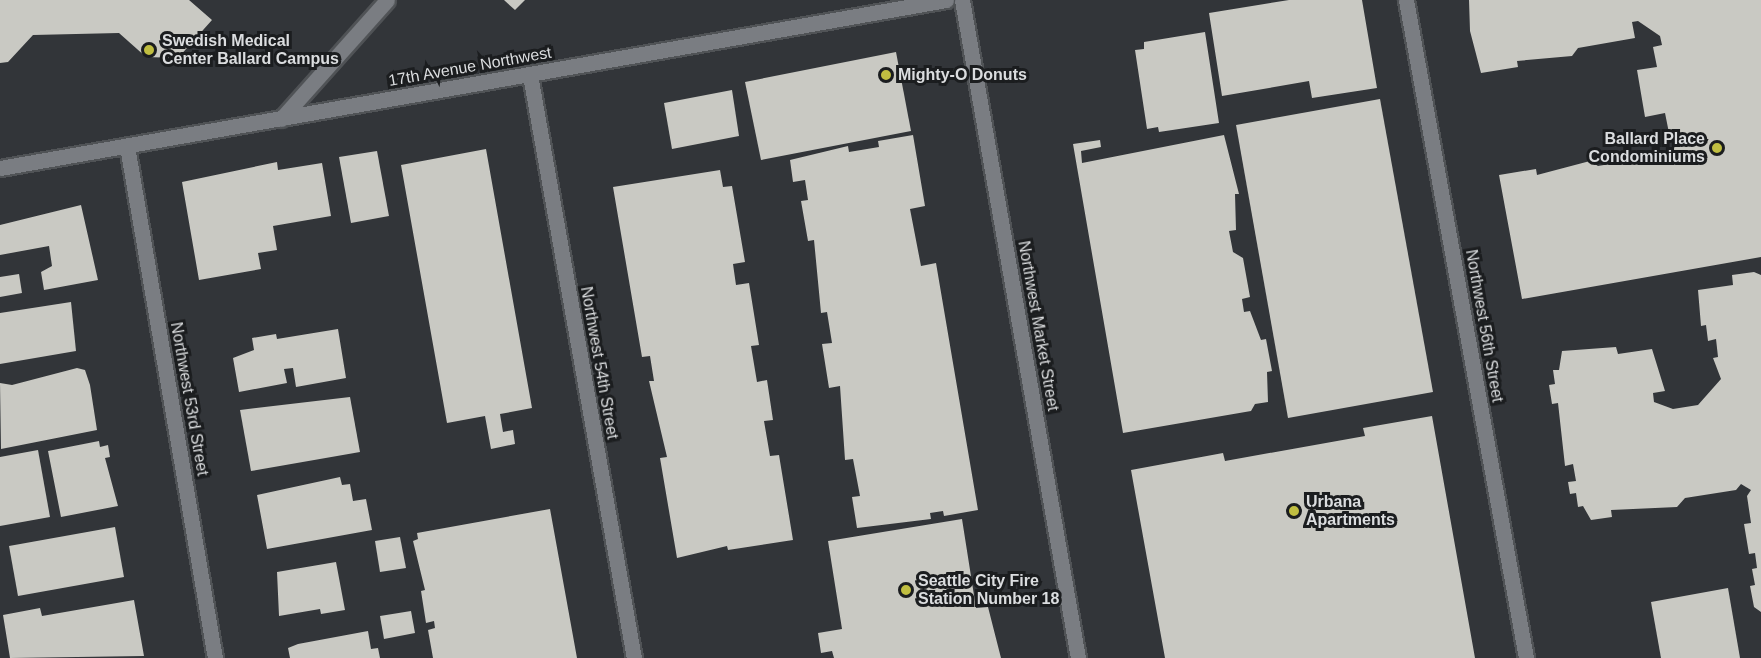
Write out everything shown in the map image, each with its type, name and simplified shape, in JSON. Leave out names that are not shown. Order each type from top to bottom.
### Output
[{"type":"street","points":[[280,119],[387,0]]},
{"type":"street","name":"17th Avenue Northwest","points":[[0,168],[946,0]]},
{"type":"street","name":"Northwest Market Street","points":[[962,0],[1078,658]]},
{"type":"street","name":"Northwest 56th Street","points":[[1406,0],[1526,658]]},
{"type":"street","name":"Northwest 54th Street","points":[[530,75],[634,658]]},
{"type":"street","name":"Northwest 53rd Street","points":[[127,146],[215,658]]},
{"type":"building","points":[[0,0],[189,0],[212,20],[178,58],[146,57],[119,33],[33,35],[8,62],[0,63]]},
{"type":"building","points":[[504,0],[525,0],[515,10]]},
{"type":"building","points":[[1289,0],[1362,0],[1377,88],[1312,98],[1309,81],[1222,96],[1209,13]]},
{"type":"building","name":"Ballard Place Condominiums","points":[[1469,0],[1761,0],[1761,257],[1522,299],[1499,175],[1536,169],[1537,175],[1590,161],[1598,166],[1656,156],[1657,164],[1663,163],[1679,141],[1677,132],[1669,133],[1665,113],[1645,117],[1637,70],[1657,67],[1653,47],[1662,45],[1660,36],[1638,21],[1632,22],[1635,38],[1578,48],[1572,56],[1517,61],[1518,67],[1481,73],[1470,31]]},
{"type":"building","points":[[1205,32],[1219,123],[1159,132],[1158,127],[1147,129],[1135,50],[1144,49],[1144,42]]},
{"type":"building","points":[[896,52],[911,131],[761,160],[745,82]]},
{"type":"building","points":[[732,90],[739,136],[672,149],[664,103]]},
{"type":"building","points":[[1380,99],[1433,392],[1288,418],[1236,125]]},
{"type":"building","points":[[913,135],[925,206],[910,209],[921,266],[936,263],[978,510],[944,516],[943,511],[930,513],[931,519],[857,528],[852,497],[860,496],[853,459],[845,460],[840,386],[829,388],[822,344],[832,343],[827,312],[821,313],[814,240],[808,241],[801,201],[808,200],[805,180],[793,182],[790,160],[848,146],[849,152],[879,147],[878,141]]},
{"type":"building","points":[[1224,135],[1239,194],[1235,194],[1236,230],[1229,231],[1233,252],[1243,258],[1250,297],[1242,299],[1244,312],[1250,311],[1261,340],[1266,339],[1272,371],[1267,372],[1268,402],[1255,404],[1251,411],[1123,433],[1073,144],[1100,140],[1101,147],[1081,151],[1082,163]]},
{"type":"building","points":[[486,149],[532,408],[500,414],[503,432],[513,430],[515,444],[491,449],[485,416],[447,423],[401,165]]},
{"type":"building","points":[[377,151],[389,216],[351,223],[339,157]]},
{"type":"building","points":[[277,162],[278,170],[322,163],[331,216],[273,226],[277,250],[258,253],[261,269],[199,280],[182,182]]},
{"type":"building","points":[[720,170],[723,187],[732,186],[745,262],[733,264],[736,285],[749,283],[759,345],[751,346],[757,382],[767,380],[773,420],[764,421],[770,456],[779,455],[793,540],[728,550],[727,546],[677,558],[660,458],[667,457],[649,381],[654,381],[650,356],[642,357],[613,187]]},
{"type":"building","points":[[81,205],[98,280],[44,290],[41,272],[52,266],[49,246],[0,255],[0,225]]},
{"type":"building","points":[[1754,272],[1761,275],[1761,612],[1754,607],[1750,586],[1755,585],[1752,569],[1757,568],[1755,553],[1749,554],[1744,524],[1751,523],[1747,496],[1751,490],[1741,484],[1736,490],[1685,498],[1677,507],[1611,510],[1612,517],[1591,520],[1583,506],[1578,507],[1576,493],[1570,494],[1568,482],[1576,481],[1573,464],[1565,466],[1558,403],[1552,404],[1549,385],[1555,384],[1553,370],[1559,370],[1562,351],[1616,347],[1618,354],[1652,349],[1665,391],[1653,393],[1654,402],[1673,409],[1698,405],[1721,379],[1713,358],[1718,357],[1716,339],[1708,341],[1706,325],[1701,326],[1698,290],[1733,285],[1732,275]]},
{"type":"building","points":[[19,274],[22,293],[0,297],[0,277]]},
{"type":"building","points":[[71,302],[76,351],[0,364],[0,313]]},
{"type":"building","points":[[338,329],[346,378],[296,387],[293,368],[284,369],[287,383],[239,392],[233,358],[254,350],[252,338],[276,334],[277,339]]},
{"type":"building","points":[[77,368],[85,370],[90,385],[97,430],[1,449],[0,383],[12,385]]},
{"type":"building","points":[[350,397],[360,452],[251,471],[240,410]]},
{"type":"building","name":"Urbana Apartments","points":[[1432,416],[1475,658],[1165,658],[1131,470],[1223,453],[1225,461],[1365,436],[1363,428]]},
{"type":"building","points":[[99,441],[100,447],[108,445],[110,457],[105,458],[118,506],[61,517],[48,451]]},
{"type":"building","points":[[38,450],[50,517],[0,526],[0,457]]},
{"type":"building","points":[[340,477],[342,485],[350,484],[353,501],[366,499],[372,530],[267,549],[257,495]]},
{"type":"building","points":[[550,509],[577,658],[433,658],[428,630],[435,628],[434,621],[426,623],[421,591],[425,590],[413,541],[418,539],[417,533]]},
{"type":"building","points":[[962,519],[976,608],[988,607],[1001,658],[834,658],[832,651],[821,653],[818,633],[842,629],[828,541]]},
{"type":"building","points":[[115,527],[124,577],[18,596],[9,546]]},
{"type":"building","points":[[400,537],[406,568],[380,572],[375,541]]},
{"type":"building","points":[[336,562],[345,610],[321,614],[320,609],[279,616],[277,572]]},
{"type":"building","points":[[1728,588],[1740,658],[1661,658],[1651,602]]},
{"type":"building","points":[[134,600],[144,656],[10,658],[3,615],[40,608],[42,616]]},
{"type":"building","points":[[411,611],[415,633],[384,639],[380,616]]},
{"type":"building","points":[[368,631],[371,649],[378,648],[380,658],[290,658],[288,648],[298,644]]},
{"type":"place","name":"Swedish Medical Center Ballard Campus","points":[[149,50]]},
{"type":"place","name":"Mighty-O Donuts","points":[[886,75]]},
{"type":"place","name":"Ballard Place Condominiums","points":[[1717,148]]},
{"type":"place","name":"Urbana Apartments","points":[[1294,511]]},
{"type":"place","name":"Seattle City Fire Station Number 18","points":[[906,590]]}]
